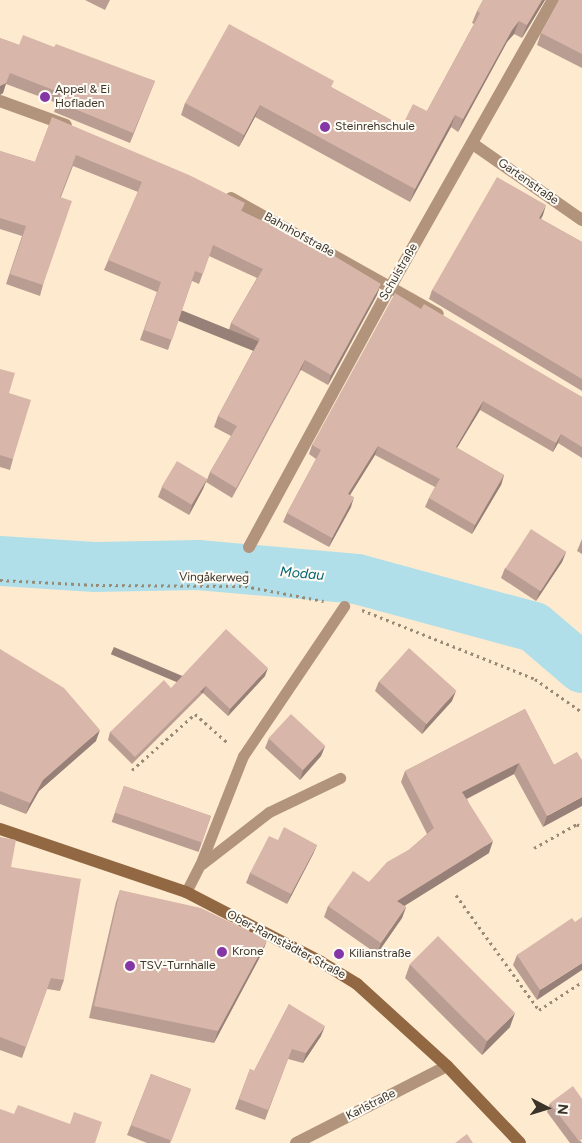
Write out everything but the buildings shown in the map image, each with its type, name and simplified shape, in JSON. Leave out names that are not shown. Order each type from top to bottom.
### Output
[{"type":"main road","name":"Ober-Ramstädter Straße","points":[[0,829],[186,892],[357,984],[447,1066],[520,1143]]},
{"type":"street","name":"Schulstraße","points":[[248,547],[391,286],[553,0]]},
{"type":"street","points":[[0,102],[78,130]]},
{"type":"street","name":"Gartenstraße","points":[[473,144],[582,220]]},
{"type":"street","name":"Bahnhofstraße","points":[[218,191],[391,286],[451,322]]},
{"type":"street","name":"Karlstraße","points":[[296,1143],[447,1066]]},
{"type":"lane","points":[[186,892],[200,865],[243,756],[344,606]]},
{"type":"lane","points":[[200,865],[269,812],[340,778]]},
{"type":"path","name":"Vingåkerweg","points":[[0,580],[96,585],[245,586],[367,611],[536,679],[582,712]]},
{"type":"path","points":[[132,770],[195,714],[243,756]]},
{"type":"path","points":[[534,848],[577,824],[582,828]]},
{"type":"path","points":[[456,895],[539,1010],[582,982]]},
{"type":"waterway","name":"Modau","points":[[0,561],[95,567],[198,565],[357,579],[534,627],[582,668]]},
{"type":"place","name":"Appel & Ei Hofladen","points":[[45,97]]},
{"type":"place","name":"Steinrehschule","points":[[325,127]]},
{"type":"place","name":"Krone","points":[[222,952]]},
{"type":"place","name":"Kilianstraße","points":[[339,954]]},
{"type":"place","name":"TSV-Turnhalle","points":[[130,966]]}]
